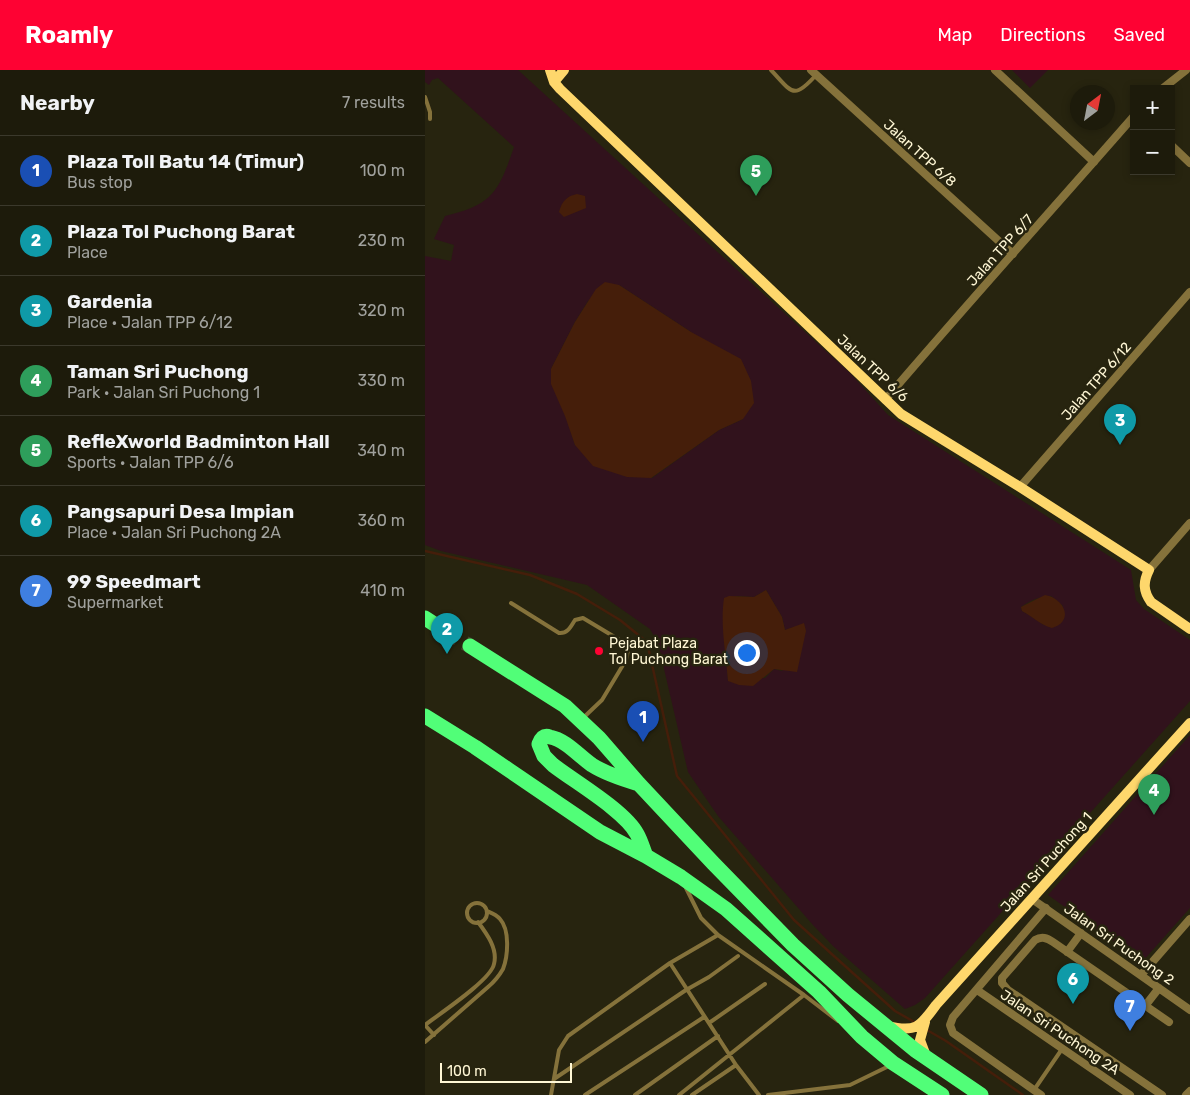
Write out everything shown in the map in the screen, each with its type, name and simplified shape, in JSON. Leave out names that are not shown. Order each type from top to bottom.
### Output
[{"type":"highway","points":[[425,618],[445,630]]},
{"type":"highway","points":[[469,646],[543,691],[581,720],[639,784],[793,945],[884,1025],[928,1059],[981,1095]]},
{"type":"highway","points":[[425,716],[505,767],[600,832],[681,877],[725,909],[819,992],[851,1028],[893,1063],[942,1095]]},
{"type":"highway","points":[[639,784],[605,773],[561,741],[545,736],[539,744],[540,750],[553,765],[614,809],[631,825],[638,834],[646,856]]},
{"type":"street","points":[[550,70],[549,73],[555,82],[565,70]]},
{"type":"street","points":[[995,70],[1094,162]]},
{"type":"street","points":[[1167,85],[1186,70]]},
{"type":"street","name":"Jalan TPP 6/8","points":[[813,72],[1013,254]]},
{"type":"street","name":"Jalan TPP 6/6","points":[[555,82],[901,414],[1020,487],[1149,570]]},
{"type":"street","name":"Jalan TPP 6/7","points":[[885,400],[1130,121]]},
{"type":"street","points":[[1175,148],[1190,163]]},
{"type":"street","name":"Jalan TPP 6/12","points":[[1020,487],[1190,292]]},
{"type":"street","points":[[1190,523],[1149,570],[1144,583],[1144,590],[1151,602],[1190,630]]},
{"type":"street","name":"Jalan Sri Puchong 1","points":[[928,1059],[921,1046],[921,1036],[924,1023],[936,1005],[1190,723]]},
{"type":"street","name":"Jalan Sri Puchong 2","points":[[1032,899],[1190,1010]]},
{"type":"street","points":[[1038,1093],[950,1030],[953,1017],[1046,908]]},
{"type":"street","points":[[1141,975],[1190,919]]},
{"type":"street","points":[[1067,952],[1081,933]]},
{"type":"street","points":[[1001,983],[1005,974],[1035,940],[1039,937],[1048,939],[1169,1022]]},
{"type":"street","points":[[989,975],[1008,990],[1163,1095]]},
{"type":"street","points":[[1145,1006],[1159,988]]},
{"type":"street","name":"Jalan Sri Puchong 2A","points":[[977,990],[1130,1095]]},
{"type":"street","name":"Jalan Sri Puchong 1","points":[[884,1025],[899,1029],[911,1029],[924,1023]]},
{"type":"street","points":[[1186,1095],[1190,1091]]},
{"type":"lane","points":[[771,70],[789,90],[795,92],[801,91],[813,72]]},
{"type":"lane","points":[[425,98],[430,112],[430,119]]},
{"type":"lane","points":[[511,603],[563,634],[575,620],[583,618],[623,642],[627,648],[628,656],[602,700],[581,720]]},
{"type":"lane","points":[[681,877],[701,918],[718,935],[804,995],[833,1018],[851,1028]]},
{"type":"lane","points":[[425,1042],[434,1035],[498,978],[503,968],[507,948],[505,929],[502,920],[495,914],[487,911],[483,905],[477,903],[469,908],[467,914],[470,919],[479,922],[490,939],[495,954],[494,965],[485,979],[425,1025],[434,1035]]},
{"type":"lane","points":[[479,922],[486,917],[487,911]]},
{"type":"lane","points":[[551,1095],[559,1050],[568,1036],[670,963],[718,935]]},
{"type":"lane","points":[[554,1079],[739,956]]},
{"type":"lane","points":[[670,963],[704,1017],[759,1095]]},
{"type":"lane","points":[[709,1023],[765,984]]},
{"type":"lane","points":[[679,1095],[804,995]]},
{"type":"lane","points":[[585,1095],[704,1017]]},
{"type":"lane","points":[[635,1095],[718,1036]]},
{"type":"lane","points":[[1038,1093],[1062,1049]]},
{"type":"lane","points":[[768,1095],[850,1085],[893,1063]]},
{"type":"lane","points":[[692,1095],[737,1065]]},
{"type":"shaded area","points":[[425,70],[518,70],[850,373],[888,415],[1131,570],[1136,600],[1144,609],[1190,640],[1190,701],[925,998],[915,1005],[905,1009],[833,946],[718,816],[688,772],[658,643],[650,629],[587,585],[441,551],[425,545],[425,256],[451,261],[454,245],[434,239],[445,216],[474,207],[492,194],[504,175],[514,147],[438,78],[432,80],[429,85],[425,82]],"holes":[[[619,285],[691,332],[743,419],[719,430],[652,478],[575,445],[551,369],[588,301]],[[766,590],[782,617],[785,630],[804,624],[804,637],[799,649],[782,671],[774,669],[765,678],[728,681],[727,666],[736,596],[754,597]],[[1051,596],[1063,606],[1044,625],[1022,611],[1021,607],[1028,602]]]},
{"type":"shaded area","points":[[1012,70],[1048,70],[1030,88]]},
{"type":"shaded area","points":[[577,194],[585,196],[586,208],[564,217],[559,212],[562,205],[570,196]]},
{"type":"shaded area","points":[[605,282],[619,285],[691,332],[741,359],[751,381],[754,403],[743,419],[719,430],[651,478],[627,477],[593,466],[575,445],[551,384],[551,369],[575,322],[596,289]]},
{"type":"shaded area","points":[[766,590],[782,617],[785,630],[804,623],[806,631],[797,672],[774,669],[753,686],[739,685],[728,681],[723,629],[724,598],[729,596],[754,597]]},
{"type":"shaded area","points":[[1045,595],[1057,600],[1064,610],[1063,620],[1059,625],[1052,628],[1022,611],[1021,607]]},
{"type":"shaded area","points":[[1190,735],[1190,908],[1142,962],[1048,895]]},
{"type":"waterway","points":[[425,551],[530,575],[577,594],[620,620],[647,642],[677,776],[794,920],[895,1011],[916,1023]]},
{"type":"waterway","points":[[927,1030],[946,1041],[1023,1095]]},
{"type":"tunnel","points":[[445,631],[470,646]]},
{"type":"place","name":"RefleXworld Badminton Hall","points":[[756,196]]},
{"type":"place","name":"Gardenia","points":[[1120,445]]},
{"type":"place","name":"Pejabat Plaza Tol Puchong Barat","points":[[599,651]]},
{"type":"place","name":"Plaza Tol Puchong Barat","points":[[447,654]]},
{"type":"place","name":"Plaza Toll Batu 14 (Timur)","points":[[643,742]]},
{"type":"place","name":"Taman Sri Puchong","points":[[1154,815]]},
{"type":"place","name":"Pangsapuri Desa Impian","points":[[1073,1004]]},
{"type":"place","name":"99 Speedmart","points":[[1130,1031]]}]
